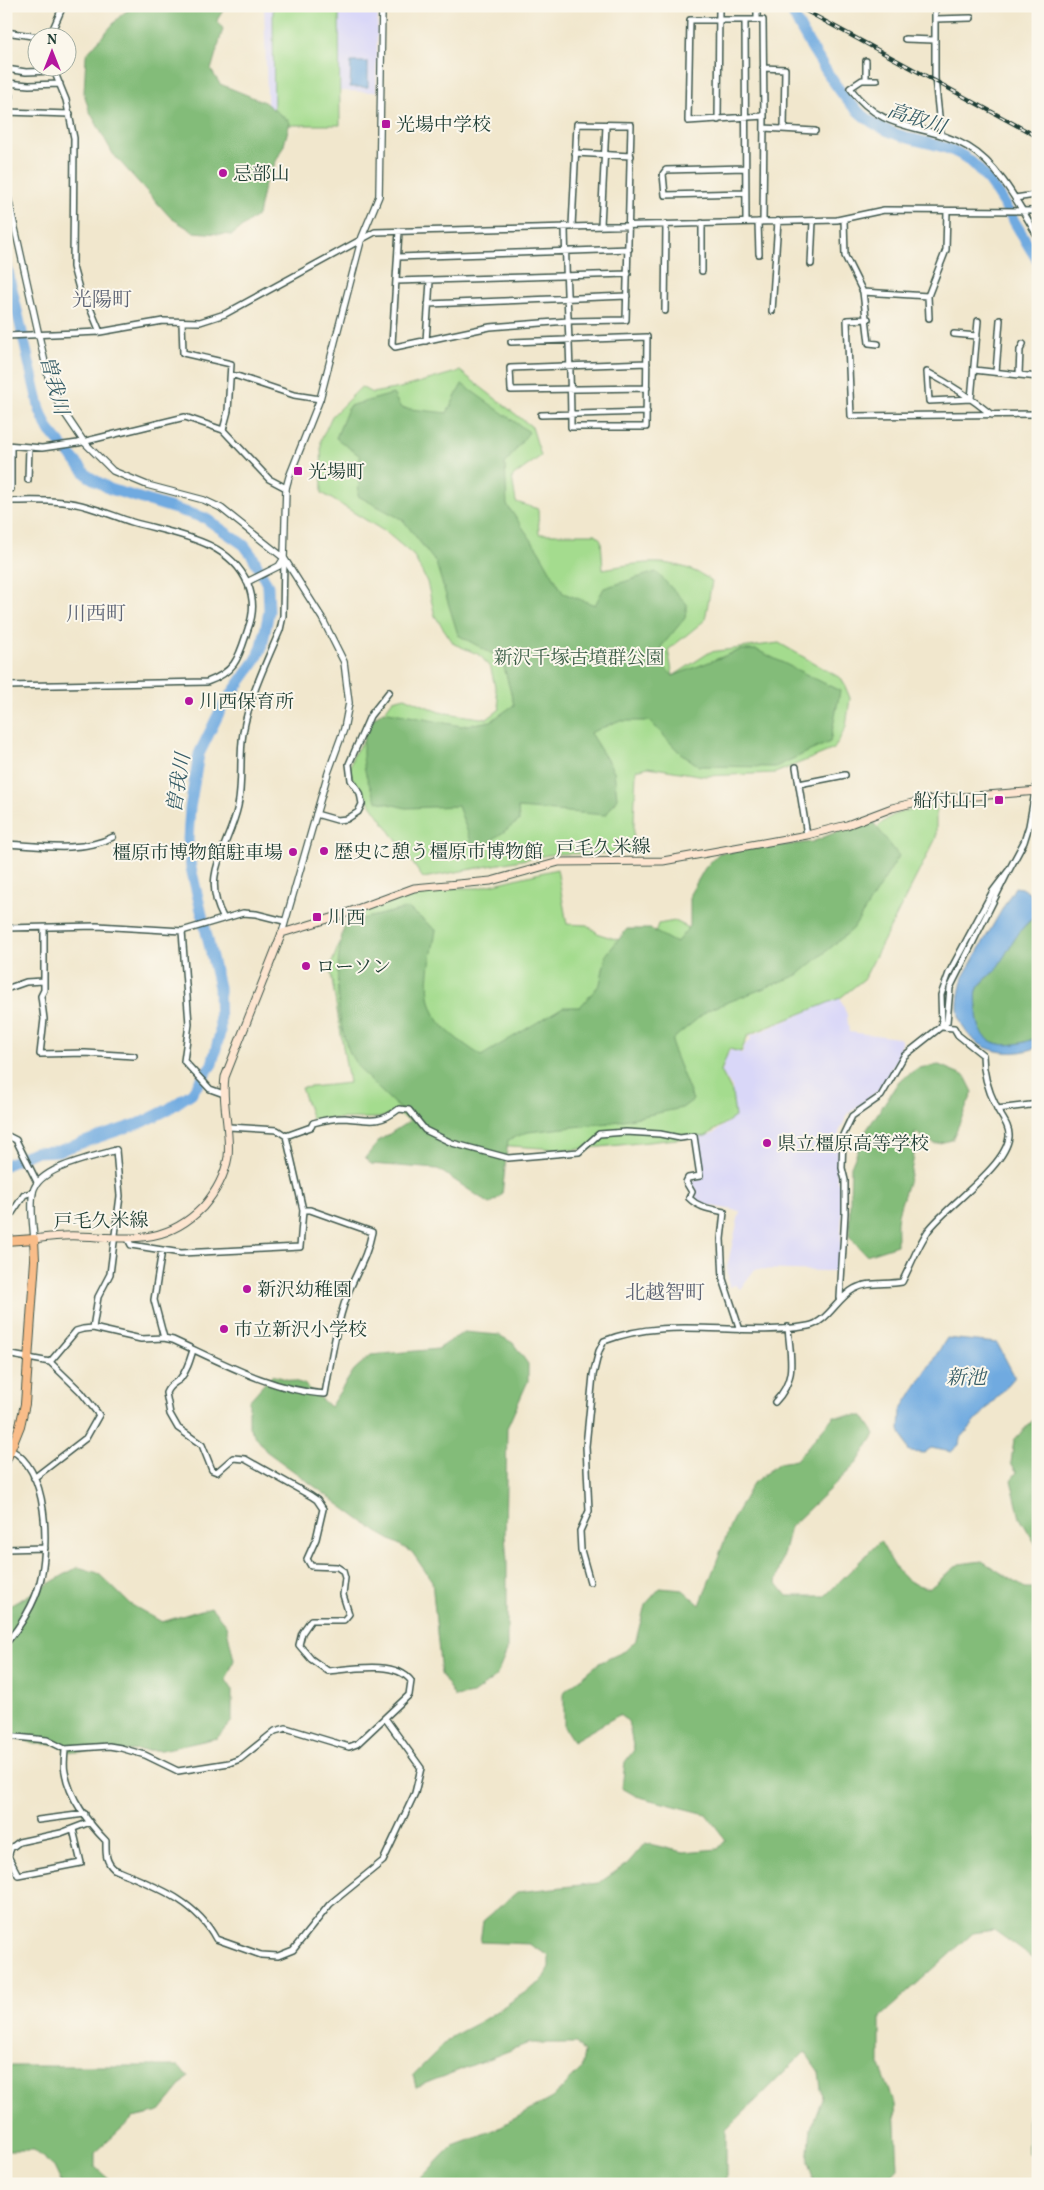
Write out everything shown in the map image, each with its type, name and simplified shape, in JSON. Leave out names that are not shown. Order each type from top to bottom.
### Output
[{"type":"main road","name":"戸毛久米線","points":[[34,1239],[77,1236],[113,1239],[150,1238],[168,1232],[195,1215],[207,1202],[216,1190],[226,1168],[229,1127],[224,1094],[225,1077],[282,933],[338,916],[414,888],[440,884],[492,881],[559,862],[663,861],[807,835],[847,825],[892,808],[925,800],[1035,792]]},
{"type":"main road","points":[[6,1241],[34,1239],[35,1282],[23,1416],[6,1461]]},
{"type":"street","points":[[53,28],[63,6]]},
{"type":"street","points":[[222,918],[214,892],[217,862],[238,807],[242,736],[247,711],[280,630],[283,616],[286,488],[320,399],[362,238],[379,196],[382,6]]},
{"type":"street","points":[[718,120],[719,6]]},
{"type":"street","points":[[757,6],[757,20]]},
{"type":"street","points":[[935,6],[936,106],[941,135]]},
{"type":"street","points":[[935,19],[971,18]]},
{"type":"street","points":[[759,254],[764,128],[764,116],[763,68],[763,20],[690,20],[688,121],[764,116]]},
{"type":"street","points":[[745,20],[746,222]]},
{"type":"street","points":[[6,32],[28,35]]},
{"type":"street","points":[[905,39],[934,40]]},
{"type":"street","points":[[866,61],[866,80]]},
{"type":"street","points":[[763,68],[785,69],[784,129]]},
{"type":"street","points":[[6,70],[28,72]]},
{"type":"street","points":[[58,78],[70,114],[75,159],[73,267],[81,296],[88,303],[100,332]]},
{"type":"street","points":[[877,80],[862,80],[850,88],[872,111],[897,124],[941,135],[969,148],[983,158],[995,170],[1038,237]]},
{"type":"street","points":[[7,82],[29,85],[60,84]]},
{"type":"street","points":[[6,112],[70,114]]},
{"type":"street","points":[[399,231],[392,344],[395,347],[490,327],[568,321],[626,320],[632,125],[577,124],[572,226]]},
{"type":"street","points":[[601,225],[606,126]]},
{"type":"street","points":[[764,128],[815,131]]},
{"type":"street","points":[[576,153],[631,156]]},
{"type":"street","points":[[745,168],[666,170],[663,174],[665,195],[745,193]]},
{"type":"street","points":[[6,188],[37,335],[48,376],[58,405],[81,443],[113,471],[126,477],[204,500],[221,508],[284,558],[322,618],[344,662],[349,704],[344,729],[316,814],[282,933]]},
{"type":"street","points":[[1014,198],[1035,195]]},
{"type":"street","points":[[6,336],[100,332],[163,322],[200,322],[225,314],[375,232],[630,224],[814,221],[844,219],[884,210],[1038,211]]},
{"type":"street","points":[[929,318],[928,296],[946,250],[947,211]]},
{"type":"street","points":[[844,219],[845,256],[863,292],[868,319],[869,343],[878,344]]},
{"type":"street","points":[[772,311],[778,221]]},
{"type":"street","points":[[811,264],[814,221]]},
{"type":"street","points":[[702,223],[702,271]]},
{"type":"street","points":[[665,311],[666,224]]},
{"type":"street","points":[[511,342],[569,339],[647,337],[646,427],[571,426],[571,389],[569,339],[567,298],[567,276],[565,251],[565,226]]},
{"type":"street","points":[[398,257],[629,249]]},
{"type":"street","points":[[396,282],[628,274]]},
{"type":"street","points":[[426,340],[430,281]]},
{"type":"street","points":[[863,292],[928,296]]},
{"type":"street","points":[[428,304],[627,296]]},
{"type":"street","points":[[868,319],[846,320],[851,416],[1038,414]]},
{"type":"street","points":[[996,372],[1000,320]]},
{"type":"street","points":[[972,399],[978,321]]},
{"type":"street","points":[[182,322],[182,353],[231,364],[228,411],[223,430]]},
{"type":"street","points":[[954,334],[977,336]]},
{"type":"street","points":[[1019,374],[1020,350],[1023,344]]},
{"type":"street","points":[[647,363],[510,368],[511,390],[647,388]]},
{"type":"street","points":[[974,370],[1038,377]]},
{"type":"street","points":[[972,399],[929,401],[927,372],[948,383],[972,399],[992,415]]},
{"type":"street","points":[[231,374],[294,394],[320,399]]},
{"type":"street","points":[[541,415],[647,412]]},
{"type":"street","points":[[10,489],[9,446],[45,448],[81,443],[184,417],[223,430],[269,480],[286,488]]},
{"type":"street","points":[[28,480],[29,447]]},
{"type":"street","points":[[6,501],[76,504],[197,540],[224,554],[241,571],[249,582],[253,600],[251,620],[238,660],[228,672],[207,682],[6,686]]},
{"type":"street","points":[[249,582],[279,566],[284,558]]},
{"type":"street","points":[[316,814],[337,820],[347,819],[358,812],[362,804],[360,793],[351,780],[349,764],[370,716],[389,692]]},
{"type":"street","points":[[796,767],[807,835]]},
{"type":"street","points":[[799,784],[845,775]]},
{"type":"street","points":[[840,1298],[845,1213],[845,1180],[842,1168],[843,1134],[852,1116],[880,1096],[904,1056],[947,1022],[950,988],[1024,842],[1029,826],[1038,776]]},
{"type":"street","points":[[6,844],[92,845],[113,837]]},
{"type":"street","points":[[6,928],[97,926],[182,931],[244,913],[284,921]]},
{"type":"street","points":[[44,928],[41,1010],[44,1019],[40,1054],[85,1053],[134,1056]]},
{"type":"street","points":[[182,931],[189,1024],[184,1061],[210,1089],[216,1093],[224,1094]]},
{"type":"street","points":[[6,989],[26,982],[43,981]]},
{"type":"street","points":[[590,1582],[581,1550],[580,1531],[589,1511],[586,1446],[593,1375],[604,1340],[638,1330],[664,1328],[740,1330],[810,1326],[819,1321],[840,1298],[855,1288],[870,1284],[902,1282],[929,1230],[1002,1156],[1009,1136],[1009,1128],[997,1109],[989,1091],[983,1066],[983,1055],[958,1034],[954,1028],[942,1027]]},
{"type":"street","points":[[997,1109],[1038,1104]]},
{"type":"street","points":[[286,1136],[311,1127],[313,1123],[329,1118],[375,1121],[388,1118],[399,1109],[409,1110],[425,1130],[452,1143],[508,1158],[579,1152],[599,1134],[626,1132],[660,1134],[680,1138],[694,1136],[700,1176],[688,1178],[686,1182],[692,1192],[689,1198],[703,1208],[724,1212],[721,1239],[722,1279],[740,1330]]},
{"type":"street","points":[[128,1239],[131,1246],[181,1253],[300,1247],[304,1210],[286,1136],[277,1130],[229,1127]]},
{"type":"street","points":[[6,1135],[16,1140],[27,1166],[37,1182]]},
{"type":"street","points":[[34,1239],[33,1192],[37,1182],[49,1172],[116,1150],[120,1196],[110,1274],[98,1298],[94,1328]]},
{"type":"street","points":[[6,1222],[24,1195],[33,1192]]},
{"type":"street","points":[[50,1362],[76,1331],[94,1328],[141,1339],[164,1338],[253,1376],[325,1394],[339,1321],[348,1292],[369,1251],[372,1232],[310,1210],[304,1210]]},
{"type":"street","points":[[162,1250],[154,1300],[164,1338]]},
{"type":"street","points":[[775,1402],[785,1391],[790,1381],[788,1328]]},
{"type":"street","points":[[6,1736],[46,1740],[65,1749],[109,1746],[121,1748],[145,1755],[178,1771],[229,1763],[240,1759],[275,1731],[286,1728],[349,1747],[357,1744],[408,1695],[411,1680],[408,1676],[388,1667],[328,1672],[299,1645],[302,1633],[311,1620],[344,1620],[349,1614],[343,1595],[345,1578],[343,1571],[337,1567],[311,1566],[307,1559],[323,1510],[317,1500],[246,1459],[233,1458],[221,1470],[217,1472],[212,1470],[202,1445],[181,1432],[173,1420],[166,1393],[172,1383],[178,1380],[186,1370],[194,1350]]},
{"type":"street","points":[[6,1354],[50,1362],[81,1392],[99,1415],[86,1438],[34,1478]]},
{"type":"street","points":[[6,1643],[35,1595],[40,1582],[46,1533],[40,1494],[34,1478],[17,1453],[11,1450]]},
{"type":"street","points":[[6,1549],[45,1548]]},
{"type":"street","points":[[65,1749],[64,1771],[68,1784],[90,1822],[106,1841],[106,1856],[109,1864],[114,1869],[159,1887],[184,1902],[209,1926],[216,1939],[261,1955],[283,1954],[293,1950],[339,1895],[383,1861],[415,1793],[421,1768],[385,1718]]},
{"type":"street","points":[[38,1820],[85,1814]]},
{"type":"street","points":[[74,1829],[81,1863],[18,1875],[8,1856],[11,1848],[19,1842],[74,1829],[90,1822]]},
{"type":"shaded area","points":[[264,6],[378,6],[376,92],[340,91],[340,125],[268,125]]},
{"type":"shaded area","name":"県立橿原高等学校","points":[[840,998],[847,1015],[849,1032],[899,1038],[901,1040],[901,1053],[879,1090],[848,1114],[839,1132],[837,1182],[843,1182],[840,1266],[837,1271],[755,1269],[740,1289],[735,1285],[729,1287],[727,1267],[740,1211],[705,1205],[696,1200],[696,1190],[689,1180],[702,1179],[697,1138],[713,1134],[735,1117],[732,1088],[722,1072],[725,1061],[730,1050],[742,1053],[745,1045],[751,1040],[750,1036]]},
{"type":"green space","points":[[134,6],[226,6],[217,20],[223,29],[211,70],[220,84],[264,102],[290,122],[284,145],[264,186],[258,215],[232,235],[194,232],[171,218],[113,154],[89,110],[84,93],[86,55],[121,15]]},
{"type":"green space","points":[[273,6],[339,6],[340,125],[274,125]]},
{"type":"green space","name":"新沢千塚古墳群公園","points":[[460,371],[532,427],[541,456],[512,477],[516,502],[538,509],[539,534],[596,534],[601,540],[603,569],[632,564],[672,564],[698,573],[712,581],[705,620],[668,650],[673,676],[710,652],[779,643],[842,679],[850,698],[846,727],[834,749],[775,773],[705,776],[648,767],[636,770],[633,850],[614,853],[554,854],[423,878],[349,773],[353,755],[393,700],[405,697],[439,712],[487,719],[500,709],[491,669],[480,655],[454,644],[435,616],[427,582],[414,556],[387,533],[322,493],[321,440],[332,416],[361,387],[372,393],[400,388]]},
{"type":"green space","name":"新沢千塚古墳群公園","points":[[462,384],[529,432],[505,464],[507,505],[539,551],[563,593],[595,605],[604,588],[656,572],[687,604],[685,618],[661,647],[664,667],[673,676],[740,650],[757,650],[840,691],[830,742],[775,767],[699,766],[679,752],[650,721],[618,721],[590,733],[614,771],[617,798],[606,815],[518,808],[519,821],[475,852],[458,806],[406,808],[377,801],[368,782],[364,764],[364,737],[365,725],[383,711],[461,726],[491,721],[514,705],[502,659],[458,635],[436,563],[403,520],[358,496],[360,456],[336,438],[349,406],[393,394],[401,408],[447,413]]},
{"type":"green space","points":[[936,805],[936,838],[864,979],[840,998],[748,1035],[741,1052],[729,1049],[721,1071],[732,1092],[735,1117],[706,1136],[571,1150],[452,1142],[396,1113],[379,1118],[312,1119],[301,1088],[349,1083],[330,968],[351,913],[449,888],[478,888],[557,869],[567,924],[587,925],[599,934],[625,942],[651,945],[658,924],[675,921],[693,930],[860,847],[885,820],[892,816]]},
{"type":"green space","points":[[870,818],[899,856],[853,929],[798,975],[708,1010],[673,1039],[673,1050],[693,1100],[682,1108],[609,1123],[528,1132],[508,1140],[502,1195],[490,1204],[438,1169],[371,1164],[365,1158],[380,1140],[411,1120],[369,1080],[357,1065],[343,1035],[338,996],[338,976],[341,938],[345,923],[408,908],[436,930],[428,981],[431,1005],[444,1027],[481,1056],[563,1007],[580,1007],[600,984],[606,955],[627,929],[650,929],[676,943],[690,926],[690,894],[705,868],[719,853],[812,842]]},
{"type":"green space","points":[[1035,917],[1038,917],[1038,1037],[1016,1044],[997,1044],[989,1040],[982,1033],[978,1024],[977,990],[999,964],[1023,928]]},
{"type":"green space","points":[[939,1065],[965,1076],[973,1092],[952,1140],[935,1144],[915,1132],[912,1165],[897,1218],[897,1245],[866,1255],[849,1236],[851,1166],[866,1131],[899,1081],[918,1068]]},
{"type":"green space","points":[[464,1332],[499,1335],[513,1343],[528,1364],[528,1381],[507,1428],[505,1535],[507,1561],[507,1651],[496,1677],[473,1694],[455,1697],[441,1674],[432,1581],[412,1552],[377,1532],[266,1451],[249,1427],[249,1401],[272,1375],[304,1384],[330,1407],[354,1370],[371,1355],[438,1349]]},
{"type":"green space","points":[[834,1416],[863,1416],[875,1434],[857,1463],[790,1527],[776,1582],[787,1596],[825,1596],[880,1541],[899,1572],[911,1582],[920,1586],[930,1588],[959,1564],[982,1561],[1025,1588],[1038,1588],[1038,1962],[994,1930],[973,1933],[880,2017],[880,2066],[895,2104],[898,2168],[883,2184],[815,2184],[808,2162],[811,2127],[822,2098],[819,2072],[805,2052],[726,2130],[726,2184],[419,2184],[422,2177],[453,2145],[494,2130],[552,2098],[581,2069],[584,2052],[576,2043],[529,2043],[416,2087],[413,2075],[451,2037],[483,2020],[541,1982],[549,1968],[549,1956],[529,1944],[480,1942],[483,1921],[517,1892],[599,1883],[628,1863],[645,1843],[683,1852],[718,1849],[726,1840],[706,1814],[636,1796],[622,1788],[625,1762],[634,1750],[628,1721],[619,1715],[573,1741],[564,1727],[564,1692],[599,1663],[625,1651],[636,1640],[645,1605],[660,1588],[683,1590],[700,1605],[732,1521],[753,1483],[779,1463],[796,1460]]},
{"type":"green space","points":[[1034,1419],[1038,1422],[1038,1548],[1020,1518],[1011,1480],[1017,1472],[1011,1463],[1014,1440]]},
{"type":"green space","points":[[78,1567],[98,1573],[130,1604],[162,1622],[211,1607],[226,1625],[234,1660],[226,1680],[232,1689],[232,1721],[217,1738],[162,1750],[72,1752],[54,1744],[34,1744],[6,1732],[6,1608]]},
{"type":"green space","points":[[6,2066],[179,2066],[188,2077],[159,2112],[133,2118],[95,2153],[95,2167],[112,2182],[144,2184],[62,2184],[54,2167],[34,2150],[6,2150]]},
{"type":"green space","points":[[1038,2070],[1038,2163],[1028,2153],[1028,2121]]},
{"type":"water","points":[[351,62],[368,62],[368,87],[350,87]]},
{"type":"water","points":[[1015,887],[1021,888],[1038,898],[1038,917],[1032,919],[1021,930],[996,969],[979,986],[976,996],[978,1024],[989,1040],[997,1044],[1017,1044],[1038,1037],[1038,1047],[1026,1051],[1002,1052],[990,1049],[971,1037],[963,1028],[958,1006],[963,977]]},
{"type":"water","name":"新池","points":[[947,1338],[997,1343],[1015,1377],[960,1439],[959,1445],[951,1452],[931,1448],[924,1453],[909,1452],[900,1430],[901,1410]]},
{"type":"waterway","name":"高取川","points":[[790,6],[801,30],[848,101],[869,120],[882,128],[896,134],[944,147],[970,161],[979,169],[997,193],[1038,261]]},
{"type":"waterway","name":"曽我川","points":[[6,263],[40,410],[48,429],[88,476],[110,489],[205,518],[244,545],[253,557],[268,586],[269,611],[262,647],[256,660],[222,707],[199,754],[190,808],[188,840],[191,868],[219,987],[220,1033],[212,1064],[192,1093],[167,1110],[143,1122],[58,1151],[34,1152],[6,1165]]},
{"type":"railway","points":[[797,6],[1038,137]]},
{"type":"place","name":"光場中学校","points":[[386,124]]},
{"type":"place","name":"忌部山","points":[[223,173]]},
{"type":"place","name":"光場町","points":[[298,471]]},
{"type":"place","name":"川西保育所","points":[[189,701]]},
{"type":"place","name":"船付山口","points":[[999,800]]},
{"type":"place","name":"歴史に憩う橿原市博物館","points":[[324,851]]},
{"type":"place","name":"橿原市博物館駐車場","points":[[293,852]]},
{"type":"place","name":"川西","points":[[317,917]]},
{"type":"place","name":"ローソン","points":[[306,966]]},
{"type":"place","name":"県立橿原高等学校","points":[[767,1143]]},
{"type":"place","name":"新沢幼稚園","points":[[247,1289]]},
{"type":"place","name":"市立新沢小学校","points":[[224,1329]]},
{"type":"district","name":"光陽町","points":[[102,299]]},
{"type":"district","name":"川西町","points":[[96,613]]},
{"type":"district","name":"北越智町","points":[[665,1292]]}]
